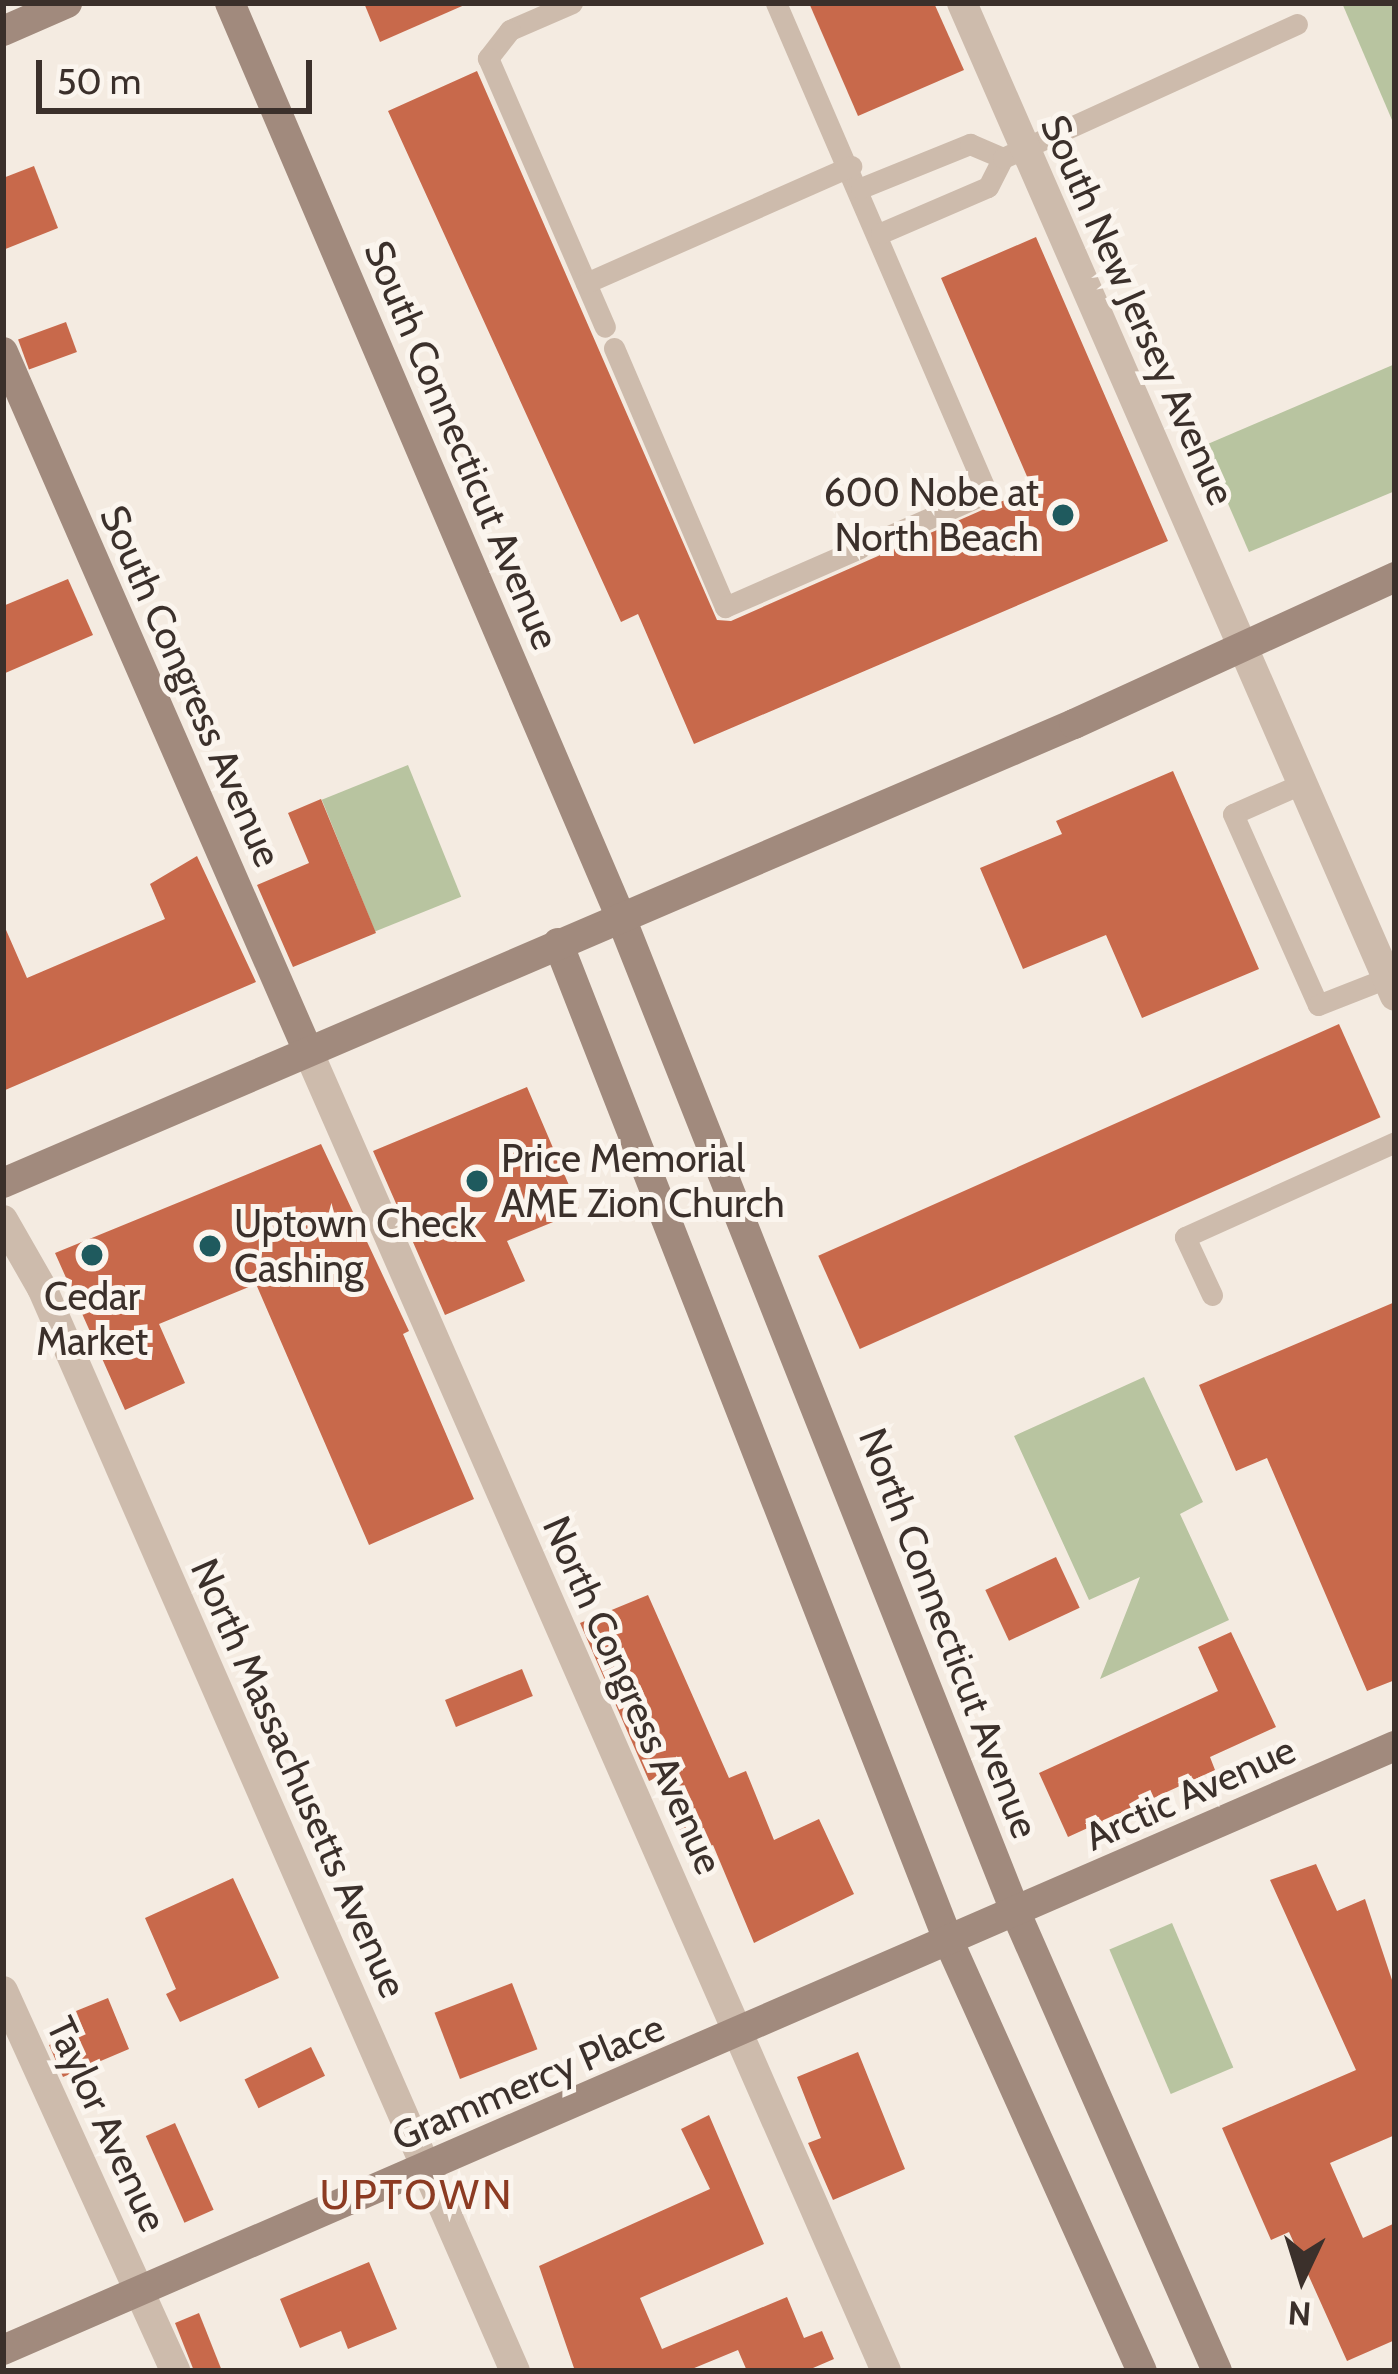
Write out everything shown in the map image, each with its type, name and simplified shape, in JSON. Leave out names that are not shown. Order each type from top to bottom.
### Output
[{"type":"street","points":[[3,31],[68,3]]},
{"type":"street","name":"South Connecticut Avenue","points":[[230,3],[621,918]]},
{"type":"street","name":"South New Jersey Avenue","points":[[962,3],[1014,153],[1243,648],[1391,987]]},
{"type":"street","name":"South Congress Avenue","points":[[3,352],[308,1051]]},
{"type":"street","points":[[3,1183],[1243,648],[1395,577]]},
{"type":"street","name":"North Connecticut Avenue","points":[[621,918],[1016,1913],[1217,2371]]},
{"type":"street","points":[[558,943],[949,1942],[1142,2371]]},
{"type":"street","name":"North Congress Avenue","points":[[308,1051],[886,2371]]},
{"type":"street","name":"North Massachusetts Avenue","points":[[3,1220],[42,1288],[515,2371]]},
{"type":"street","name":"Arctic Avenue","points":[[1016,1913],[1395,1746]]},
{"type":"street","name":"Grammercy Place","points":[[3,2350],[1016,1913]]},
{"type":"street","name":"Taylor Avenue","points":[[3,1991],[175,2371]]},
{"type":"lane","points":[[572,3],[511,30],[488,58],[494,86],[586,283],[725,608],[860,548]]},
{"type":"lane","points":[[776,3],[881,233],[987,493],[884,538]]},
{"type":"lane","points":[[881,233],[988,187],[1014,153],[1297,24]]},
{"type":"lane","points":[[860,188],[970,145],[1014,153]]},
{"type":"lane","points":[[586,283],[851,166]]},
{"type":"lane","points":[[1301,784],[1233,814],[1308,984],[1318,1006],[1391,987]]},
{"type":"lane","points":[[1212,1295],[1185,1237],[1395,1142]]},
{"type":"green space","points":[[1342,3],[1395,3],[1395,127]]},
{"type":"green space","points":[[1395,364],[1395,491],[1249,552],[1203,446]]},
{"type":"green space","points":[[408,765],[461,897],[375,931],[322,800]]},
{"type":"green space","points":[[1144,1377],[1203,1502],[1180,1514],[1229,1620],[1100,1679],[1140,1577],[1089,1600],[1014,1436]]},
{"type":"green space","points":[[1172,1923],[1233,2068],[1171,2094],[1109,1950]]},
{"type":"building","points":[[364,3],[469,3],[380,42]]},
{"type":"building","points":[[809,3],[934,3],[964,70],[858,116]]},
{"type":"building","points":[[477,71],[717,620],[731,621],[1032,488],[941,278],[1036,237],[1168,541],[694,744],[638,614],[621,622],[388,111]]},
{"type":"building","points":[[34,166],[58,228],[3,250],[3,178]]},
{"type":"building","points":[[66,322],[77,352],[29,370],[18,339]]},
{"type":"building","points":[[68,579],[93,635],[3,674],[3,606]]},
{"type":"building","points":[[1173,771],[1259,969],[1142,1018],[1106,935],[1023,969],[980,868],[1062,834],[1056,821]]},
{"type":"building","points":[[321,799],[376,933],[293,967],[257,885],[309,863],[288,813]]},
{"type":"building","points":[[197,856],[256,982],[3,1091],[3,923],[27,978],[165,919],[150,884]]},
{"type":"building","points":[[1339,1024],[1380,1117],[860,1349],[818,1256]]},
{"type":"building","name":"Price Memorial AME Zion Church","points":[[527,1087],[580,1211],[507,1241],[525,1281],[445,1315],[373,1151]]},
{"type":"building","points":[[321,1144],[409,1331],[403,1334],[474,1499],[369,1545],[256,1284],[159,1324],[185,1383],[125,1410],[55,1253]]},
{"type":"building","points":[[1395,1302],[1395,1680],[1367,1691],[1267,1458],[1236,1471],[1199,1385]]},
{"type":"building","points":[[1056,1557],[1080,1608],[1009,1641],[985,1590]]},
{"type":"building","points":[[648,1595],[729,1778],[746,1771],[774,1840],[819,1819],[854,1894],[754,1943],[713,1845],[689,1854],[658,1777],[649,1781],[580,1623]]},
{"type":"building","points":[[1231,1632],[1276,1727],[1210,1757],[1215,1770],[1068,1837],[1039,1773],[1218,1691],[1198,1647]]},
{"type":"building","points":[[522,1669],[533,1696],[456,1727],[445,1700]]},
{"type":"building","points":[[1316,1864],[1337,1911],[1365,1899],[1395,1989],[1395,2135],[1330,2163],[1363,2238],[1395,2223],[1395,2340],[1347,2361],[1289,2232],[1271,2240],[1222,2128],[1356,2070],[1270,1880]]},
{"type":"building","points":[[233,1878],[279,1978],[180,2022],[166,1994],[176,1989],[145,1918]]},
{"type":"building","points":[[512,1983],[537,2049],[460,2079],[435,2013]]},
{"type":"building","points":[[108,1998],[129,2049],[63,2077],[49,2045],[84,2031],[76,2011]]},
{"type":"building","points":[[311,2047],[325,2076],[259,2108],[244,2079]]},
{"type":"building","points":[[858,2052],[905,2169],[833,2200],[808,2143],[821,2138],[797,2077]]},
{"type":"building","points":[[709,2115],[764,2244],[640,2298],[662,2349],[787,2297],[804,2338],[822,2331],[834,2359],[806,2371],[747,2371],[738,2350],[687,2371],[575,2371],[539,2266],[710,2189],[681,2129]]},
{"type":"building","points":[[175,2123],[214,2210],[184,2223],[146,2136]]},
{"type":"building","points":[[369,2262],[397,2329],[348,2349],[341,2331],[300,2348],[280,2299]]},
{"type":"building","points":[[199,2313],[222,2371],[194,2371],[175,2323]]},
{"type":"place","name":"600 Nobe at North Beach","points":[[1063,515]]},
{"type":"place","name":"Price Memorial AME Zion Church","points":[[477,1181]]},
{"type":"place","name":"Uptown Check Cashing","points":[[210,1246]]},
{"type":"place","name":"Cedar Market","points":[[92,1255]]},
{"type":"district","name":"UPTOWN","points":[[417,2194]]}]
